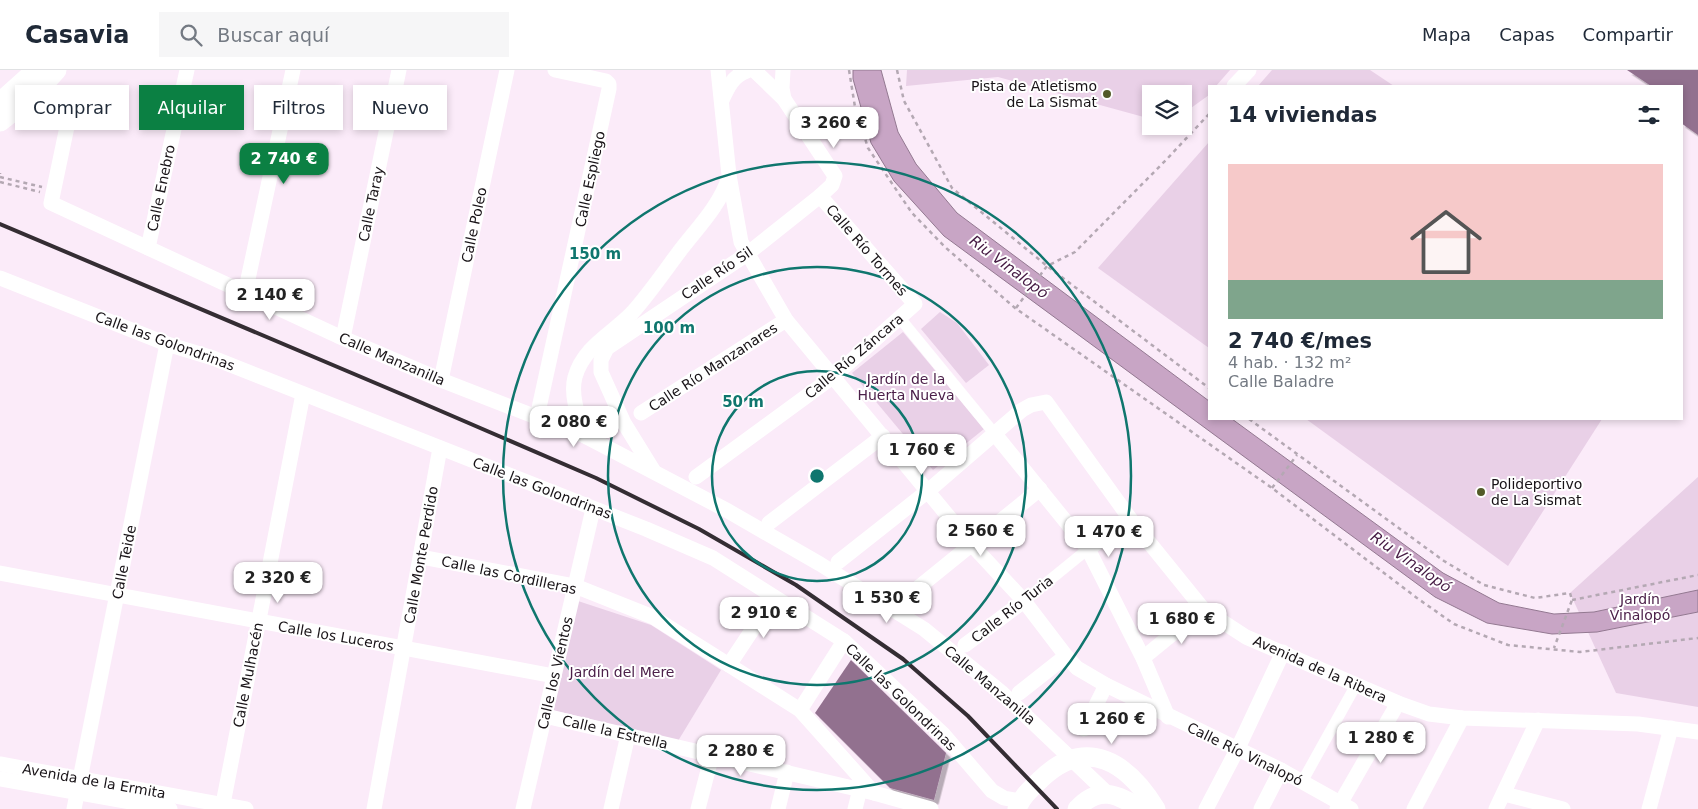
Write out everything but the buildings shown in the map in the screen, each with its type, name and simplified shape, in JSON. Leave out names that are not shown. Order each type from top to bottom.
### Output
[{"type":"main road","points":[[0,103],[36,70]]},
{"type":"main road","points":[[42,85],[56,70]]},
{"type":"main road","points":[[0,121],[15,109]]},
{"type":"street","name":"Calle Enebro","points":[[148,248],[187,70]]},
{"type":"street","points":[[245,293],[293,70]]},
{"type":"street","name":"Calle Taray","points":[[343,338],[399,70]]},
{"type":"street","name":"Calle Poleo","points":[[441,380],[507,70]]},
{"type":"street","name":"Calle Espliego","points":[[537,417],[610,84],[606,81],[555,70]]},
{"type":"street","name":"Calle Río Vinalopó","points":[[718,70],[729,176],[738,227],[746,254],[786,320],[972,545],[1024,601],[1066,656],[1077,668],[1106,685],[1168,717],[1238,748],[1281,770],[1343,807]]},
{"type":"street","points":[[722,100],[731,83],[741,73],[752,70],[784,100]]},
{"type":"street","points":[[783,70],[782,88],[784,100]]},
{"type":"street","points":[[1235,85],[1249,70]]},
{"type":"street","name":"Calle Río Sil","points":[[611,344],[746,254],[832,185],[835,176],[784,100]]},
{"type":"street","points":[[49,193],[66,130]]},
{"type":"street","points":[[585,436],[574,395],[575,379],[580,364],[596,343],[633,312],[720,200],[729,176]]},
{"type":"street","name":"Calle Manzanilla","points":[[49,193],[148,248],[343,338],[441,380],[585,436],[653,470],[820,564],[924,629],[1002,692],[1075,760],[1108,794]]},
{"type":"street","name":"Calle Río Tormes","points":[[820,196],[915,304]]},
{"type":"street","points":[[710,213],[728,218],[738,227]]},
{"type":"street","name":"Calle las Golondrinas","points":[[0,278],[167,344],[213,358],[705,554],[844,641],[943,734],[992,791],[1018,805]]},
{"type":"street","name":"Calle Río Záncara","points":[[696,477],[834,376],[915,304]]},
{"type":"street","points":[[899,318],[1040,488],[1088,550],[1142,658],[1168,717]]},
{"type":"street","name":"Calle Río Manzanares","points":[[641,413],[786,320]]},
{"type":"street","name":"Calle Teide","points":[[77,794],[167,344]]},
{"type":"street","name":"Calle Manzanilla","points":[[611,344],[603,355],[601,372],[624,423],[653,470]]},
{"type":"street","name":"Calle Mulhacén","points":[[223,807],[303,394]]},
{"type":"street","name":"Avenida de la Ribera","points":[[994,434],[1022,410],[1031,405],[1046,402],[1131,520],[1203,609],[1246,637],[1356,686],[1429,714],[1462,718],[1609,722],[1698,732]]},
{"type":"street","points":[[838,562],[928,491],[994,434]]},
{"type":"street","points":[[769,523],[883,436]]},
{"type":"street","name":"Calle Monte Perdido","points":[[374,809],[440,448]]},
{"type":"street","points":[[903,600],[1040,488]]},
{"type":"street","name":"Calle los Vientos","points":[[524,809],[593,509]]},
{"type":"street","name":"Calle Río Turia","points":[[965,645],[1088,550],[1131,520]]},
{"type":"street","name":"Calle las Cordilleras","points":[[420,557],[575,586],[652,617],[800,710],[867,791]]},
{"type":"street","name":"Calle los Luceros","points":[[0,573],[554,676]]},
{"type":"street","points":[[729,665],[774,597]]},
{"type":"street","points":[[1142,658],[1203,609]]},
{"type":"street","points":[[800,710],[844,641]]},
{"type":"street","points":[[1206,809],[1238,748],[1283,652]]},
{"type":"street","points":[[1019,693],[1066,656]]},
{"type":"street","points":[[1084,729],[1106,685]]},
{"type":"street","points":[[1302,782],[1356,686]]},
{"type":"street","points":[[1343,807],[1398,703]]},
{"type":"street","name":"Calle la Estrella","points":[[545,716],[867,791],[931,809]]},
{"type":"street","points":[[1414,809],[1462,718]]},
{"type":"street","points":[[1496,809],[1538,720]]},
{"type":"street","points":[[1649,809],[1671,728]]},
{"type":"street","points":[[611,809],[628,735]]},
{"type":"street","points":[[698,809],[712,754]]},
{"type":"street","points":[[1018,805],[1051,770],[1075,760],[1100,759],[1126,770],[1138,782],[1156,809]]},
{"type":"street","name":"Avenida de la Ermita","points":[[0,764],[77,794],[246,809]]},
{"type":"street","points":[[1261,809],[1281,770]]},
{"type":"street","points":[[778,809],[786,772]]},
{"type":"street","name":"Avenida de la Ermita","points":[[0,779],[170,809]]},
{"type":"street","points":[[855,809],[867,791]]},
{"type":"street","points":[[1077,809],[1094,796],[1108,794],[1125,800],[1141,809]]},
{"type":"street","points":[[1504,794],[1562,809]]},
{"type":"path","points":[[849,70],[855,107],[868,148],[912,213],[945,247],[1016,308],[1272,488],[1454,624],[1508,645],[1580,652],[1698,638]]},
{"type":"path","points":[[898,70],[904,101],[952,188],[1047,266],[1208,387]]},
{"type":"path","points":[[1016,308],[1047,266],[1075,252],[1208,115]]},
{"type":"path","points":[[0,175],[49,193]]},
{"type":"path","points":[[0,182],[49,193]]},
{"type":"path","points":[[1250,420],[1444,561],[1484,585],[1535,598],[1570,593],[1572,600],[1554,648]]},
{"type":"path","points":[[1272,488],[1297,455]]},
{"type":"path","points":[[1572,600],[1698,575]]},
{"type":"green space","name":"Pista de Atletismo de La Sismat","points":[[907,70],[1230,70],[1217,85],[1208,85],[1208,96],[1192,107],[1192,85],[1142,85],[1142,117],[998,77],[906,86]]},
{"type":"green space","points":[[1272,70],[1370,70],[1392,85],[1259,85]]},
{"type":"green space","points":[[1208,143],[1208,347],[1098,268]]},
{"type":"green space","points":[[940,312],[957,323],[989,365],[966,383],[921,329]]},
{"type":"green space","name":"Jardín de la Huerta Nueva","points":[[903,332],[984,429],[933,470],[852,373]]},
{"type":"green space","name":"Polideportivo de La Sismat","points":[[1307,420],[1601,420],[1508,566]]},
{"type":"green space","name":"Jardín Vinalopó","points":[[1698,477],[1698,707],[1616,693],[1570,593]]},
{"type":"green space","name":"Jardín del Mere","points":[[578,601],[651,625],[721,670],[678,741],[553,710]]},
{"type":"water","name":"Riu Vinalopó","points":[[853,70],[881,70],[898,132],[916,164],[957,213],[1208,400],[1208,420],[1233,420],[1443,573],[1499,603],[1554,614],[1594,612],[1698,590],[1698,612],[1597,632],[1552,634],[1487,623],[1435,597],[944,236],[894,181],[871,143],[853,79]]},
{"type":"railway","points":[[0,224],[596,478],[699,529],[796,585],[903,659],[968,716],[1057,809]]},
{"type":"place","name":"Pista de Atletismo de La Sismat","points":[[1107,94]]},
{"type":"place","name":"Polideportivo de La Sismat","points":[[1481,492]]}]
